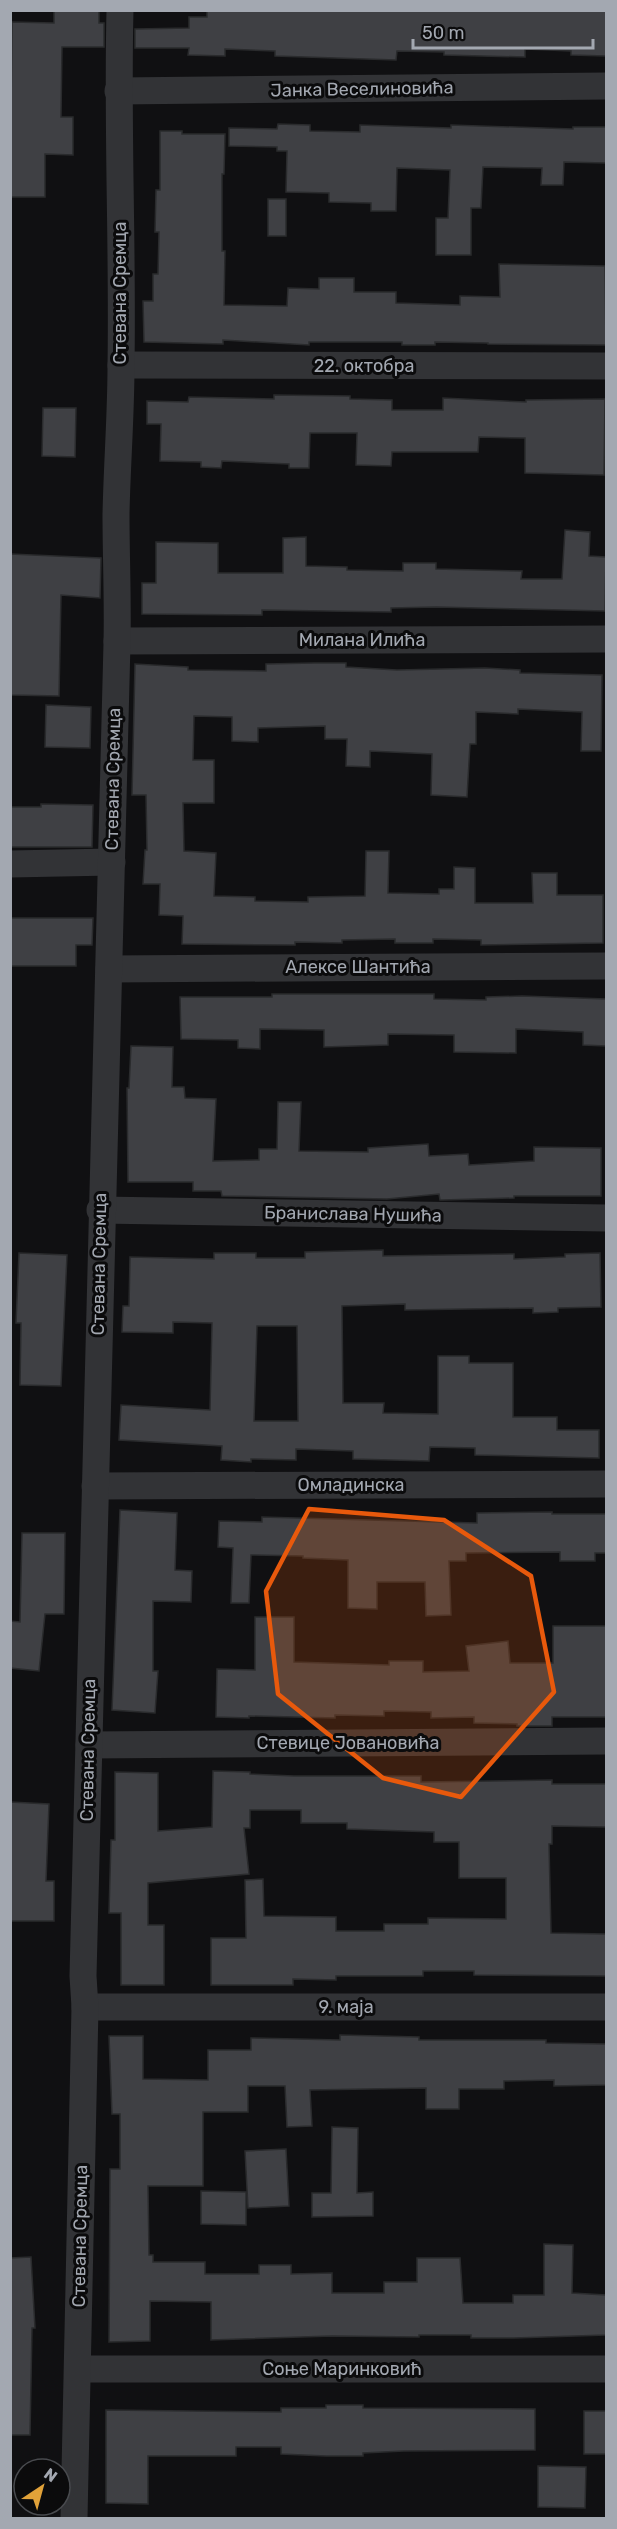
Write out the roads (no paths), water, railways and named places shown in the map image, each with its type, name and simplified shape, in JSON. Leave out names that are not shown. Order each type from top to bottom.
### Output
[{"type":"street","name":"Стевана Сремца","points":[[74,2518],[100,1210],[117,641],[116,514],[121,365],[118,91],[120,10]]},
{"type":"street","name":"Јанка Веселиновића","points":[[118,91],[606,86]]},
{"type":"street","name":"22. октобра","points":[[121,365],[606,366]]},
{"type":"street","name":"Милана Илића","points":[[117,641],[606,639]]},
{"type":"street","points":[[10,864],[112,862]]},
{"type":"street","name":"Алексе Шантића","points":[[109,969],[606,966]]},
{"type":"street","name":"Бранислава Нушића","points":[[100,1210],[606,1218]]},
{"type":"street","name":"Омладинска","points":[[95,1486],[606,1484]]},
{"type":"street","name":"Стевице Јовановића","points":[[89,1745],[606,1740]]},
{"type":"street","name":"9. маја","points":[[85,2007],[606,2007]]},
{"type":"street","name":"Соње Маринковић","points":[[78,2369],[606,2369]]}]
